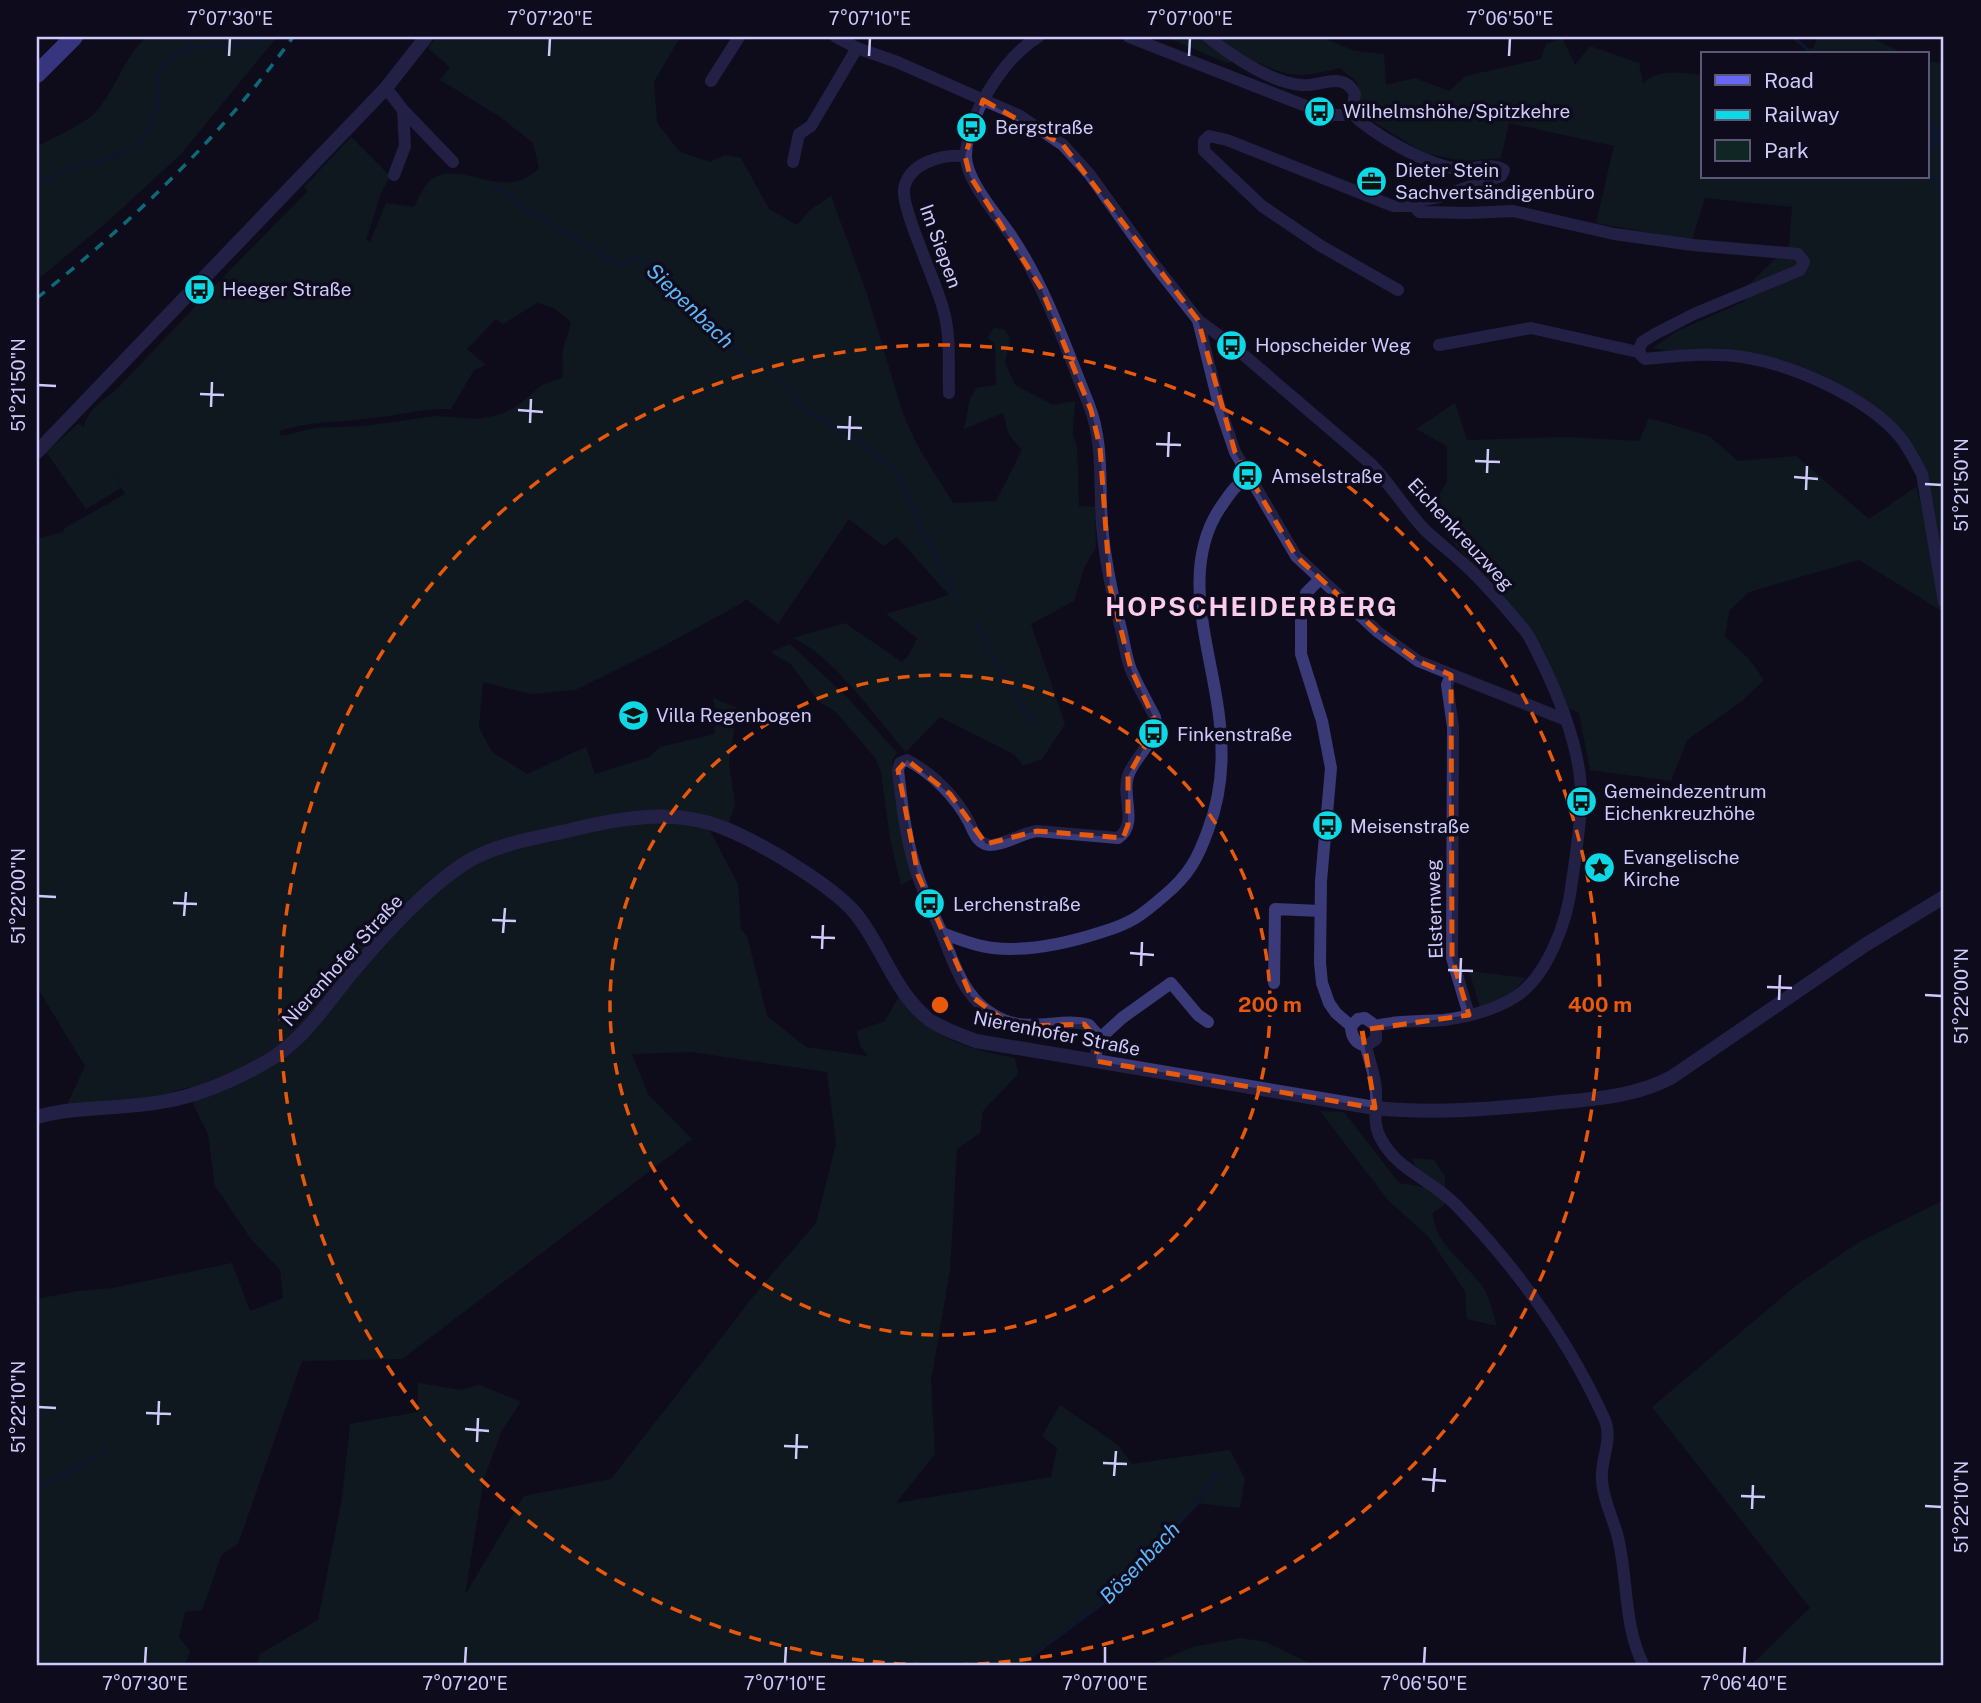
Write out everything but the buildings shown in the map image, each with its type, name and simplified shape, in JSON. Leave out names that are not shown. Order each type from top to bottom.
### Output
[{"type":"main road","points":[[37,75],[74,37]]},
{"type":"street","points":[[37,452],[386,89],[426,37]]},
{"type":"street","points":[[711,81],[739,37]]},
{"type":"street","points":[[836,37],[1020,116],[1063,145],[1090,175],[1198,320],[1219,405],[1235,452],[1296,556],[1378,632],[1418,661],[1566,720],[1580,777],[1581,802],[1569,907],[1554,947],[1537,975],[1514,999],[1487,1011],[1445,1020],[1376,1026],[1364,1018],[1358,1019],[1351,1026]]},
{"type":"street","points":[[1038,37],[1026,44],[1003,69],[983,100],[972,127],[965,156],[970,176],[1019,247],[1041,288],[1091,410],[1100,447],[1102,523],[1110,587],[1131,669],[1157,725],[1128,776],[1128,825],[1125,833],[1118,838],[1037,831],[986,845],[978,840],[950,794],[919,766],[907,760],[900,763],[898,770],[908,835],[918,875],[964,986],[975,1001],[990,1013],[1021,1025],[1084,1024],[1094,1029],[1098,1040],[1096,1061]]},
{"type":"street","points":[[1129,37],[1335,117],[1349,111],[1353,105],[1354,94],[1345,82],[1334,80],[1318,85],[1291,83],[1244,62],[1208,37]]},
{"type":"street","points":[[793,162],[799,134],[811,126],[857,48]]},
{"type":"street","points":[[386,89],[453,162]]},
{"type":"street","points":[[394,175],[405,146],[403,110]]},
{"type":"street","points":[[1349,111],[1370,130],[1421,158],[1459,169],[1498,166],[1504,170],[1501,176],[1438,197],[1417,201],[1414,206]]},
{"type":"street","points":[[1398,290],[1321,246],[1262,206],[1204,151],[1204,141],[1209,136],[1227,141],[1393,206],[1414,206]]},
{"type":"street","name":"Im Siepen","points":[[949,393],[945,313],[905,204],[904,189],[909,176],[920,166],[952,155],[965,156]]},
{"type":"street","points":[[1414,206],[1419,212],[1513,211],[1614,234],[1693,245],[1798,254],[1804,262],[1800,270],[1694,314],[1642,341],[1637,352]]},
{"type":"street","name":"Eichenkreuzweg","points":[[1198,320],[1371,464],[1427,532],[1466,565],[1528,635],[1552,682],[1566,720]]},
{"type":"street","points":[[1439,345],[1531,328],[1637,352],[1646,359],[1702,354],[1743,358],[1781,367],[1837,389],[1880,418],[1899,436],[1913,456],[1922,474],[1944,603]]},
{"type":"street","points":[[942,933],[985,947],[1003,949],[1080,939],[1134,921],[1175,887],[1193,867],[1213,818],[1222,759],[1220,723],[1205,645],[1201,551],[1213,519],[1235,486],[1248,477]]},
{"type":"street","points":[[1320,579],[1306,593],[1301,617],[1301,654],[1322,721],[1331,768],[1320,911],[1322,983],[1328,1003],[1351,1026],[1354,1039],[1360,1045],[1366,1046],[1376,1040],[1376,1026]]},
{"type":"street","name":"Elsternweg","points":[[1451,675],[1447,685],[1453,727],[1452,958],[1469,1015]]},
{"type":"street","name":"Nierenhofer Straße","points":[[37,1117],[59,1111],[167,1101],[227,1081],[264,1063],[291,1045],[312,1024],[380,939],[419,901],[466,863],[491,850],[537,838],[594,825],[649,817],[683,818],[723,828],[761,846],[821,884],[849,906],[864,924],[908,998],[920,1011],[946,1029],[976,1041],[1375,1108],[1415,1112],[1462,1112],[1594,1099],[1655,1086],[1866,945],[1944,897]]},
{"type":"street","points":[[1274,983],[1275,909],[1320,911]]},
{"type":"street","points":[[1098,1040],[1122,1018],[1171,983],[1198,1015],[1208,1022]]},
{"type":"street","points":[[1366,1046],[1377,1091],[1375,1127],[1392,1157],[1450,1199],[1536,1300],[1606,1421],[1608,1434],[1601,1472],[1602,1484],[1619,1539],[1631,1633],[1644,1666]]},
{"type":"highlighted area","points":[[983,100],[1063,145],[1198,320],[1235,452],[1296,556],[1378,632],[1418,661],[1451,675],[1452,958],[1469,1015],[1362,1030],[1375,1108],[1096,1061],[1098,1040],[1084,1024],[1033,1026],[1002,1019],[971,996],[918,875],[900,793],[898,770],[907,760],[950,794],[986,844],[1037,831],[1123,838],[1128,825],[1128,776],[1157,725],[1131,669],[1110,587],[1100,447],[1091,410],[1041,288],[970,176],[965,156]]},
{"type":"green space","points":[[147,37],[277,37],[181,154],[106,223],[37,280],[37,147],[94,114],[132,53]]},
{"type":"green space","points":[[436,37],[680,37],[654,82],[657,123],[680,152],[710,162],[725,155],[741,158],[769,209],[797,225],[810,210],[831,196],[867,294],[903,414],[917,445],[953,503],[996,501],[1022,450],[1009,435],[1003,413],[964,429],[970,399],[976,388],[996,385],[995,344],[987,338],[994,328],[1004,329],[1010,338],[1005,363],[1015,385],[1053,405],[1075,401],[1073,429],[1077,445],[1079,506],[1095,507],[1096,547],[1084,568],[1074,601],[1031,624],[1065,724],[1042,759],[1023,766],[1015,755],[940,717],[906,752],[839,673],[808,646],[793,638],[845,623],[902,662],[909,655],[917,638],[886,614],[949,595],[897,537],[883,546],[849,519],[778,624],[746,599],[658,649],[575,690],[531,694],[483,682],[479,727],[491,751],[527,774],[586,747],[595,774],[649,757],[660,747],[714,734],[717,717],[713,698],[737,708],[729,763],[735,805],[728,825],[710,831],[738,884],[741,929],[747,936],[767,1016],[806,1047],[868,1056],[860,1046],[857,1031],[885,1021],[899,996],[936,1032],[965,1046],[1015,1058],[1018,1074],[983,1111],[980,1133],[957,1149],[950,1270],[931,1381],[935,1454],[896,1503],[1051,1477],[1057,1448],[1042,1436],[1060,1405],[1118,1445],[1132,1464],[1230,1450],[1245,1479],[1240,1508],[1197,1503],[1111,1597],[1019,1666],[257,1666],[260,1654],[318,1620],[342,1498],[350,1424],[418,1412],[418,1383],[460,1390],[480,1385],[521,1402],[502,1430],[484,1478],[465,1595],[524,1496],[611,1479],[760,1288],[816,1223],[836,1144],[827,1072],[691,1052],[632,1054],[648,1094],[692,1139],[402,1359],[302,1361],[238,1544],[222,1554],[202,1610],[185,1612],[179,1637],[190,1651],[185,1666],[37,1666],[37,1299],[112,1288],[232,1263],[250,1311],[283,1298],[280,1270],[251,1239],[215,1186],[208,1134],[194,1106],[189,1087],[143,1101],[66,1107],[85,1066],[37,987],[37,539],[63,532],[65,528],[125,494],[105,460],[121,488],[86,509],[46,452],[78,424],[84,427],[96,406],[115,391],[308,191],[304,187],[351,137],[390,176],[381,193],[366,240],[370,242],[386,203],[414,207],[426,186],[436,177],[461,174],[499,182],[513,182],[526,178],[539,168],[533,143],[499,116],[440,80],[450,67],[428,48]],"holes":[[[537,303],[554,308],[571,322],[562,353],[562,378],[542,385],[517,406],[502,414],[479,419],[436,416],[365,426],[316,428],[281,436],[279,431],[311,424],[451,409],[474,370],[486,365],[467,349],[496,319],[503,324]]]},
{"type":"green space","points":[[1166,37],[1321,37],[1355,51],[1384,54],[1386,85],[1415,78],[1449,91],[1466,76],[1541,59],[1546,44],[1562,38],[1575,65],[1590,46],[1639,63],[1643,83],[1645,85],[1644,82],[1665,73],[1701,75],[1701,178],[1928,178],[1928,61],[1944,64],[1944,603],[1940,602],[1943,612],[1859,560],[1749,592],[1729,611],[1725,637],[1749,659],[1764,680],[1742,701],[1687,740],[1671,781],[1590,770],[1579,713],[1565,707],[1554,674],[1473,565],[1428,513],[1447,482],[1447,446],[1416,429],[1455,403],[1467,440],[1566,437],[1639,441],[1633,455],[1649,418],[1709,436],[1738,461],[1796,456],[1869,519],[1916,487],[1924,515],[1936,533],[1903,434],[1785,362],[1683,354],[1653,348],[1677,331],[1745,301],[1745,289],[1789,245],[1792,207],[1705,198],[1692,240],[1596,223],[1614,146],[1509,123],[1501,158],[1463,161],[1424,153],[1371,120],[1358,102],[1357,82],[1340,68],[1302,75],[1273,69],[1247,58],[1227,63]]},
{"type":"green space","points":[[1818,37],[1870,37],[1901,52],[1803,52],[1813,48]]},
{"type":"green space","points":[[790,644],[849,699],[897,753],[892,760],[893,771],[913,879],[901,885],[890,838],[881,772],[876,759],[836,712],[818,701],[791,664],[770,652]]},
{"type":"green space","points":[[1469,971],[1526,978],[1509,995],[1480,1007]]},
{"type":"green space","points":[[1320,1111],[1344,1112],[1399,1183],[1423,1187],[1412,1158],[1434,1160],[1445,1177],[1445,1204],[1433,1213],[1435,1224],[1445,1244],[1484,1289],[1497,1326],[1467,1319],[1465,1291],[1428,1236],[1388,1200]]},
{"type":"green space","points":[[1944,1200],[1944,1666],[1750,1666],[1810,1608],[1652,1407],[1798,1284],[1859,1242]]},
{"type":"green space","points":[[1241,1638],[1265,1642],[1316,1666],[1147,1666],[1193,1647]]},
{"type":"water","points":[[1928,114],[1942,135],[1937,151],[1928,154]]},
{"type":"waterway","points":[[37,185],[76,166],[107,160],[135,146],[151,129],[158,105],[159,72],[169,59],[185,48],[258,43],[263,37]]},
{"type":"waterway","points":[[1793,37],[1811,52]]},
{"type":"waterway","points":[[1928,169],[1944,199]]},
{"type":"waterway","name":"Siepenbach","points":[[495,186],[521,206],[621,266],[634,256],[659,270],[691,303],[697,317],[720,331],[745,361],[771,370],[809,413],[846,432],[894,468],[956,599]]},
{"type":"waterway","name":"Siepenbach","points":[[977,623],[979,632],[986,637],[990,653],[1036,728]]},
{"type":"waterway","points":[[37,1488],[107,1450]]},
{"type":"waterway","name":"Bösenbach","points":[[1018,1666],[1111,1597],[1197,1503],[1217,1473]]},
{"type":"railway","points":[[37,298],[107,239],[174,176],[266,74],[293,37]]},
{"type":"place","name":"Wilhelmshöhe/Spitzkehre","points":[[1320,111]]},
{"type":"place","name":"Bergstraße","points":[[972,127]]},
{"type":"place","name":"Dieter Stein Sachvertsändigenbüro","points":[[1372,181]]},
{"type":"place","name":"Heeger Straße","points":[[199,289]]},
{"type":"place","name":"Hopscheider Weg","points":[[1232,345]]},
{"type":"place","name":"Amselstraße","points":[[1248,476]]},
{"type":"place","name":"Villa Regenbogen","points":[[633,715]]},
{"type":"place","name":"Finkenstraße","points":[[1154,734]]},
{"type":"place","name":"Gemeindezentrum Eichenkreuzhöhe","points":[[1581,802]]},
{"type":"place","name":"Meisenstraße","points":[[1327,826]]},
{"type":"place","name":"Evangelische Kirche","points":[[1600,868]]},
{"type":"place","name":"Lerchenstraße","points":[[930,904]]},
{"type":"district","name":"HOPSCHEIDERBERG","points":[[1252,607]]}]
